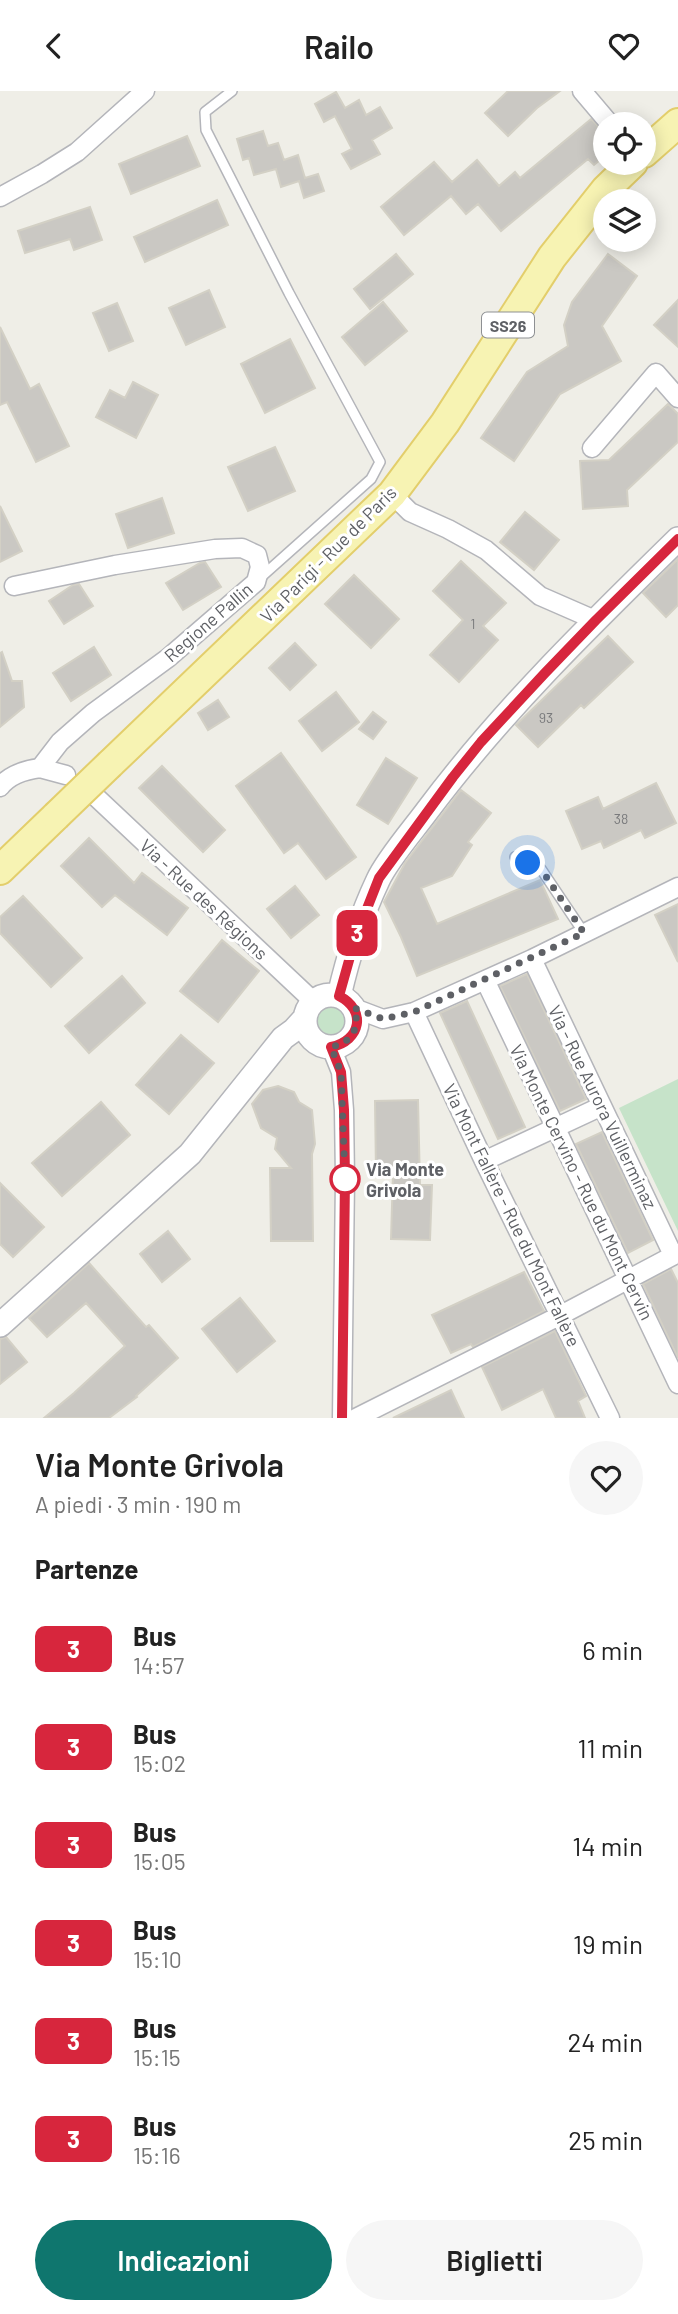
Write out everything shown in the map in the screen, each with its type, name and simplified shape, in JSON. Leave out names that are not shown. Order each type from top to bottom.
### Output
[{"type":"main road","points":[[656,142],[678,123]]},
{"type":"main road","name":"Via Parigi - Rue de Paris","points":[[0,870],[391,494],[445,423],[552,257],[599,197],[621,175]]},
{"type":"street","points":[[0,197],[77,152],[145,91]]},
{"type":"street","points":[[582,91],[600,112]]},
{"type":"street","points":[[592,449],[656,373],[678,398]]},
{"type":"street","points":[[391,494],[410,512],[486,550],[540,596],[596,620]]},
{"type":"street","points":[[309,1010],[304,1025],[311,1038],[319,1045],[331,1047],[343,1044],[352,1036],[357,1022],[346,1002],[355,939],[379,878],[481,742],[596,620],[678,539]]},
{"type":"street","name":"Regione Pallin","points":[[11,585],[215,549],[242,548],[257,555],[260,568],[257,582],[168,657],[93,713],[60,742],[40,768]]},
{"type":"street","points":[[0,787],[4,781],[25,770],[40,768],[66,775]]},
{"type":"street","name":"Via - Rue des Régions","points":[[95,796],[309,1010]]},
{"type":"street","points":[[0,1325],[190,1154],[283,1038],[294,1030],[325,995],[383,1019],[414,1012],[532,959],[678,887]]},
{"type":"street","name":"Via - Rue Aurora Vuillerminaz","points":[[532,959],[676,1254]]},
{"type":"street","name":"Via Monte Cervino - Rue du Mont Cervin","points":[[485,980],[678,1384]]},
{"type":"street","name":"Via Mont Fallère - Rue du Mont Fallère","points":[[414,1012],[610,1418]]},
{"type":"street","points":[[331,1047],[341,1072],[344,1110],[342,1418]]},
{"type":"street","points":[[484,1161],[602,1106]]},
{"type":"street","points":[[356,1418],[676,1254]]},
{"type":"lane","points":[[232,91],[205,111],[206,130],[289,293],[380,462],[371,479],[257,582]]},
{"type":"lane","points":[[515,857],[541,869],[584,933]]},
{"type":"green space","points":[[331,1002],[344,1007],[349,1020],[344,1033],[331,1038],[318,1033],[313,1020],[318,1007]]},
{"type":"green space","points":[[678,1079],[678,1231],[619,1108]]},
{"type":"building","points":[[508,91],[560,91],[537,108],[508,136],[485,113]]},
{"type":"building","points":[[336,92],[345,108],[359,100],[366,115],[380,107],[392,128],[372,140],[380,154],[351,169],[342,154],[352,149],[335,116],[324,122],[315,104]]},
{"type":"building","points":[[591,119],[593,121],[593,164],[588,159],[501,231],[478,204],[466,214],[451,196],[404,235],[381,207],[434,162],[452,182],[477,160],[499,186],[515,172],[520,178]]},
{"type":"building","points":[[263,131],[268,146],[278,143],[284,160],[298,155],[305,178],[318,174],[324,191],[304,198],[299,181],[281,187],[276,169],[254,175],[249,158],[243,160],[237,139]]},
{"type":"building","points":[[187,136],[200,166],[131,194],[119,164]]},
{"type":"building","points":[[217,200],[228,225],[145,262],[134,237]]},
{"type":"building","points":[[90,207],[102,240],[74,250],[70,239],[25,253],[18,231]]},
{"type":"building","points":[[396,254],[413,274],[370,309],[354,289]]},
{"type":"building","points":[[608,254],[637,276],[602,326],[621,361],[560,394],[514,461],[481,438],[527,372],[568,346],[564,325],[572,302]]},
{"type":"building","points":[[209,290],[225,327],[186,345],[169,308]]},
{"type":"building","points":[[678,300],[678,347],[654,325]]},
{"type":"building","points":[[383,302],[407,331],[365,365],[342,337]]},
{"type":"building","points":[[117,303],[133,341],[109,351],[93,313]]},
{"type":"building","points":[[0,327],[30,389],[39,384],[69,446],[36,462],[7,402],[0,405]]},
{"type":"building","points":[[290,339],[315,388],[265,413],[241,364]]},
{"type":"building","points":[[133,382],[158,395],[136,438],[96,417],[110,390],[125,398]]},
{"type":"building","points":[[668,404],[678,414],[678,442],[627,490],[628,506],[583,509],[580,461],[609,460]]},
{"type":"building","points":[[275,447],[295,491],[248,511],[228,467]]},
{"type":"building","points":[[162,498],[174,533],[128,548],[116,514]]},
{"type":"building","points":[[0,506],[22,551],[0,562]]},
{"type":"building","points":[[525,512],[559,540],[534,570],[500,542]]},
{"type":"building","points":[[678,559],[678,605],[666,617],[643,593]]},
{"type":"building","points":[[461,561],[506,603],[483,626],[498,640],[459,682],[430,655],[463,620],[433,591]]},
{"type":"building","points":[[205,562],[221,587],[183,610],[166,583]]},
{"type":"building","points":[[354,575],[399,619],[371,648],[325,604]]},
{"type":"building","points":[[79,584],[93,606],[64,624],[49,601]]},
{"type":"building","points":[[608,636],[633,662],[584,708],[581,705],[538,747],[516,725]]},
{"type":"building","points":[[295,643],[316,665],[290,690],[269,668]]},
{"type":"building","points":[[94,647],[111,675],[71,701],[53,673]]},
{"type":"building","points":[[2,652],[12,681],[22,681],[24,707],[0,727],[0,653]]},
{"type":"building","points":[[336,692],[359,722],[322,751],[299,721]]},
{"type":"building","points":[[218,700],[229,717],[208,730],[198,713]]},
{"type":"building","points":[[373,712],[386,722],[373,739],[359,729]]},
{"type":"building","points":[[281,753],[356,857],[326,879],[298,843],[284,853],[236,786]]},
{"type":"building","points":[[386,758],[417,778],[388,824],[357,805]]},
{"type":"building","points":[[162,766],[225,830],[203,852],[139,788]]},
{"type":"building","points":[[656,783],[676,823],[645,838],[641,830],[604,848],[601,841],[582,849],[566,811],[598,797],[603,809]]},
{"type":"building","points":[[461,790],[491,813],[468,842],[472,845],[452,876],[421,888],[437,924],[540,880],[558,919],[417,976],[384,902],[405,863]]},
{"type":"building","points":[[89,838],[134,883],[142,873],[188,908],[167,935],[115,895],[102,907],[61,866]]},
{"type":"building","points":[[295,886],[319,915],[291,938],[267,909]]},
{"type":"building","points":[[23,896],[82,958],[51,987],[0,933],[0,917]]},
{"type":"building","points":[[678,904],[678,962],[655,915]]},
{"type":"building","points":[[222,940],[259,971],[218,1022],[180,991]]},
{"type":"building","points":[[527,974],[586,1099],[560,1111],[500,986]]},
{"type":"building","points":[[122,976],[145,1003],[89,1053],[65,1026]]},
{"type":"building","points":[[467,1001],[525,1127],[498,1139],[440,1013]]},
{"type":"building","points":[[181,1035],[214,1063],[169,1114],[136,1085]]},
{"type":"building","points":[[278,1086],[294,1092],[299,1102],[312,1110],[315,1144],[312,1154],[313,1241],[271,1241],[270,1168],[291,1168],[275,1149],[277,1138],[261,1128],[252,1104],[263,1090]]},
{"type":"building","points":[[418,1100],[420,1185],[432,1185],[430,1240],[391,1239],[393,1172],[376,1173],[375,1101]]},
{"type":"building","points":[[101,1102],[130,1135],[62,1196],[32,1163]]},
{"type":"building","points":[[602,1132],[653,1240],[628,1253],[576,1144]]},
{"type":"building","points":[[0,1183],[44,1227],[13,1257],[0,1244]]},
{"type":"building","points":[[168,1231],[190,1259],[162,1282],[140,1254]]},
{"type":"building","points":[[89,1263],[146,1327],[149,1325],[178,1358],[137,1397],[109,1418],[44,1418],[125,1346],[86,1303],[47,1337],[29,1318]]},
{"type":"building","points":[[671,1269],[678,1283],[678,1358],[643,1284]]},
{"type":"building","points":[[524,1272],[544,1311],[473,1347],[471,1344],[451,1353],[432,1315]]},
{"type":"building","points":[[240,1298],[275,1341],[237,1372],[202,1329]]},
{"type":"building","points":[[555,1331],[586,1396],[578,1401],[585,1418],[556,1418],[543,1389],[502,1410],[482,1367]]},
{"type":"building","points":[[6,1337],[27,1362],[0,1384],[0,1339]]},
{"type":"building","points":[[451,1390],[464,1418],[393,1418]]},
{"type":"bus line","name":"3","points":[[342,1418],[344,1110],[341,1072],[331,1047],[346,1042],[357,1026],[356,1013],[351,1003],[339,996],[355,939],[379,878],[481,742],[596,620],[678,539]]},
{"type":"place","name":"Via Monte Grivola","points":[[345,1179]]},
{"type":"route","points":[[345,1179],[341,1072],[331,1047],[343,1044],[356,1030],[354,1008],[383,1019],[414,1012],[584,933],[541,869],[528,863]]}]
